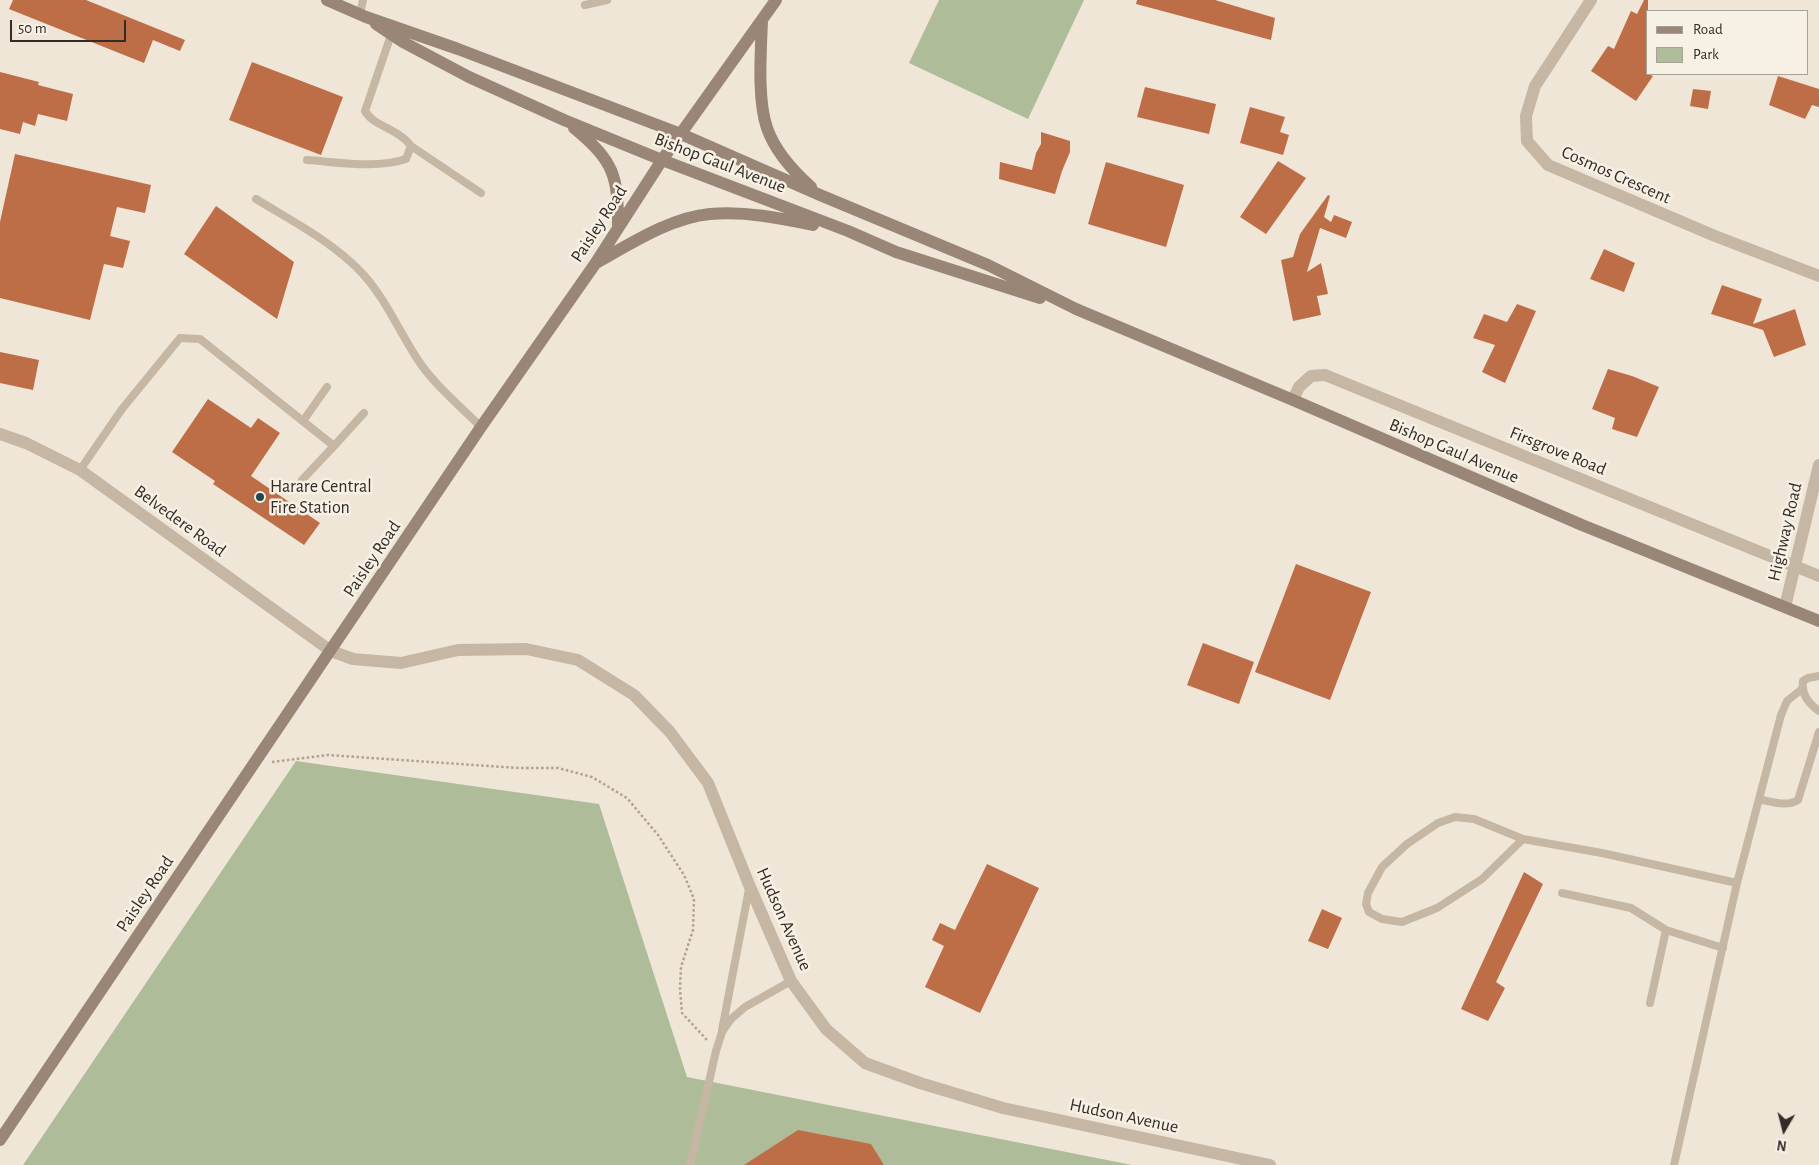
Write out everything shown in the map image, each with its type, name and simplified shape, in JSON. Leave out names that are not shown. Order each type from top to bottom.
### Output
[{"type":"main road","name":"Bishop Gaul Avenue","points":[[327,0],[681,134],[820,195],[988,265],[1076,309],[1293,400],[1582,525],[1819,621]]},
{"type":"main road","name":"Paisley Road","points":[[0,1140],[481,427],[595,264],[662,160],[776,0]]},
{"type":"main road","name":"Bishop Gaul Avenue","points":[[363,15],[391,35],[469,77],[564,120],[896,252],[932,265],[1076,309]]},
{"type":"main road","points":[[762,20],[762,99],[767,128],[782,156],[796,174],[820,195]]},
{"type":"main road","points":[[564,120],[592,143],[605,158],[618,194],[618,227]]},
{"type":"main road","points":[[595,264],[652,232],[678,222],[709,214],[771,216],[848,232]]},
{"type":"street","name":"Cosmos Crescent","points":[[1591,0],[1535,86],[1526,116],[1527,141],[1548,165],[1715,236],[1819,276]]},
{"type":"street","name":"Firsgrove Road","points":[[1293,400],[1299,387],[1311,376],[1325,375],[1819,576]]},
{"type":"street","name":"Belvedere Road","points":[[0,434],[26,443],[80,470],[330,651]]},
{"type":"street","name":"Highway Road","points":[[1785,607],[1819,465]]},
{"type":"street","name":"Hudson Avenue","points":[[330,651],[353,659],[401,663],[458,650],[526,649],[578,660],[634,695],[670,732],[708,783],[791,981],[826,1029],[865,1063],[920,1083],[1003,1108],[1270,1165]]},
{"type":"lane","points":[[363,0],[363,15]]},
{"type":"lane","points":[[585,5],[607,0]]},
{"type":"lane","points":[[391,35],[365,110],[368,117],[405,137],[411,146],[482,193]]},
{"type":"lane","points":[[306,160],[353,164],[396,162],[406,159],[411,146]]},
{"type":"lane","points":[[256,199],[322,239],[362,273],[390,311],[425,370],[481,427]]},
{"type":"lane","points":[[80,470],[122,409],[180,338],[200,339],[334,446]]},
{"type":"lane","points":[[303,421],[327,387]]},
{"type":"lane","points":[[302,480],[364,413]]},
{"type":"lane","points":[[1819,676],[1803,681],[1802,689],[1819,711]]},
{"type":"lane","points":[[1674,1165],[1737,883],[1781,715],[1787,701],[1802,689]]},
{"type":"lane","points":[[1760,799],[1786,803],[1798,800],[1819,732]]},
{"type":"lane","points":[[1522,840],[1482,879],[1437,908],[1402,922],[1382,919],[1369,912],[1366,904],[1368,894],[1382,867],[1406,844],[1438,823],[1455,817],[1474,819],[1522,840],[1602,853],[1737,883]]},
{"type":"lane","points":[[690,1165],[722,1032],[750,887]]},
{"type":"lane","points":[[1562,893],[1631,908],[1666,930],[1723,948]]},
{"type":"lane","points":[[1650,1003],[1666,930]]},
{"type":"lane","points":[[722,1032],[731,1019],[745,1007],[791,981]]},
{"type":"path","points":[[254,765],[328,755],[518,768],[558,768],[592,777],[627,798],[658,835],[684,875],[694,899],[693,930],[681,967],[682,1013],[716,1051]]},
{"type":"green space","points":[[939,0],[1084,0],[1028,119],[909,63]]},
{"type":"green space","points":[[296,761],[599,804],[687,1077],[1132,1165],[23,1165]]},
{"type":"building","points":[[13,0],[86,0],[185,40],[180,51],[153,40],[144,63],[9,9]]},
{"type":"building","points":[[1137,0],[1215,0],[1275,18],[1271,40],[1136,4]]},
{"type":"building","points":[[1644,0],[1648,0],[1648,10],[1646,10],[1646,75],[1653,76],[1636,101],[1591,71],[1608,46],[1614,49],[1631,11],[1637,14]]},
{"type":"building","points":[[252,62],[343,97],[321,155],[229,120]]},
{"type":"building","points":[[0,72],[39,82],[38,85],[73,94],[67,121],[38,114],[35,126],[23,122],[20,134],[0,129]]},
{"type":"building","points":[[1778,76],[1819,89],[1819,107],[1812,105],[1805,119],[1769,105]]},
{"type":"building","points":[[1145,87],[1216,104],[1209,134],[1137,117]]},
{"type":"building","points":[[1693,89],[1711,91],[1708,109],[1690,106]]},
{"type":"building","points":[[1250,107],[1285,117],[1280,132],[1289,135],[1283,155],[1240,143]]},
{"type":"building","points":[[1041,132],[1070,141],[1070,152],[1055,194],[999,179],[1000,162],[1032,170],[1036,153],[1041,144]]},
{"type":"building","points":[[15,154],[151,185],[145,213],[117,207],[110,236],[130,241],[123,268],[104,264],[90,320],[0,298],[0,222]]},
{"type":"building","points":[[1278,161],[1306,178],[1266,234],[1240,217]]},
{"type":"building","points":[[1106,162],[1184,185],[1166,247],[1088,224]]},
{"type":"building","points":[[1328,195],[1330,196],[1324,217],[1331,222],[1334,215],[1352,222],[1346,238],[1320,228],[1307,272],[1321,263],[1328,294],[1317,296],[1321,315],[1293,321],[1281,260],[1293,257],[1300,234]]},
{"type":"building","points":[[216,206],[294,262],[277,319],[184,254]]},
{"type":"building","points":[[1604,249],[1635,263],[1624,292],[1590,279]]},
{"type":"building","points":[[1722,285],[1762,299],[1753,324],[1795,309],[1806,345],[1774,357],[1763,330],[1711,314]]},
{"type":"building","points":[[1517,304],[1536,311],[1505,383],[1482,372],[1495,345],[1473,338],[1484,314],[1507,322]]},
{"type":"building","points":[[0,352],[39,360],[33,390],[0,383]]},
{"type":"building","points":[[1608,369],[1659,387],[1637,437],[1612,429],[1615,418],[1592,409]]},
{"type":"building","points":[[208,399],[251,428],[258,418],[280,433],[251,476],[320,523],[304,545],[213,484],[215,481],[172,452]]},
{"type":"building","points":[[1296,564],[1371,592],[1330,700],[1255,672]]},
{"type":"building","points":[[1203,643],[1254,662],[1239,704],[1187,685]]},
{"type":"building","points":[[987,864],[1039,888],[980,1013],[925,987],[944,946],[932,940],[940,923],[955,930]]},
{"type":"building","points":[[1524,872],[1543,884],[1496,982],[1505,988],[1488,1021],[1461,1009]]},
{"type":"building","points":[[1322,909],[1342,918],[1328,949],[1308,941]]},
{"type":"building","points":[[798,1130],[871,1144],[884,1165],[744,1165]]},
{"type":"place","name":"Harare Central Fire Station","points":[[260,497]]}]
